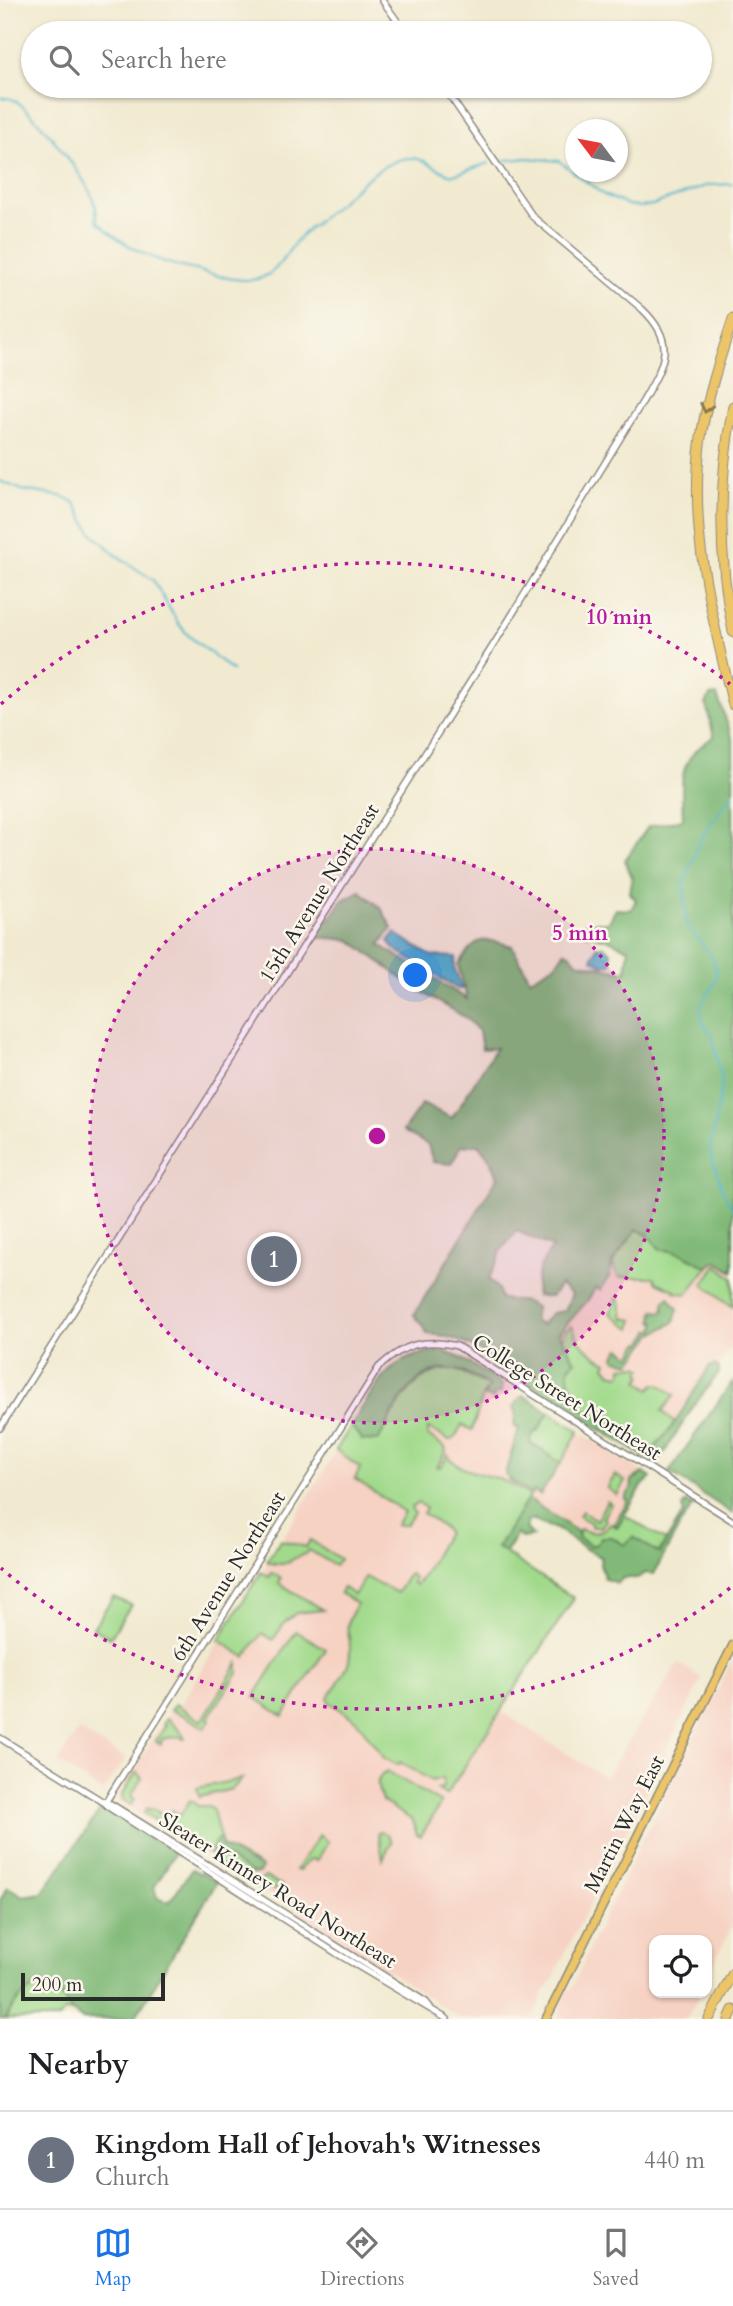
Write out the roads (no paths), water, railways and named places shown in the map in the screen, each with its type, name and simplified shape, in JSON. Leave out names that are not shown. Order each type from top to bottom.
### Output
[{"type":"highway","points":[[733,319],[706,410],[696,495],[704,579],[733,705]]},
{"type":"highway","points":[[733,406],[725,454],[721,509],[726,593],[733,632]]},
{"type":"highway","points":[[711,2019],[733,1975]]},
{"type":"highway","points":[[729,2019],[733,2010]]},
{"type":"main road","name":"Martin Way East","points":[[546,2019],[733,1645]]},
{"type":"street","points":[[382,0],[398,21]]},
{"type":"street","name":"15th Avenue Northeast","points":[[0,1428],[499,636],[659,373],[666,347],[657,325],[642,309],[533,217],[451,98]]},
{"type":"street","name":"College Street Northeast","points":[[379,1367],[407,1347],[429,1342],[457,1346],[733,1521]]},
{"type":"street","name":"6th Avenue Northeast","points":[[105,1803],[379,1367]]},
{"type":"street","name":"Sleater Kinney Road Northeast","points":[[0,1738],[235,1889],[447,2019]]},
{"type":"water","points":[[395,933],[431,956],[456,957],[454,967],[462,989],[393,948],[389,941]]},
{"type":"water","points":[[603,946],[611,952],[611,964],[603,965],[592,959],[597,947]]},
{"type":"waterway","points":[[0,98],[18,102],[51,137],[83,180],[96,207],[97,221],[108,231],[154,258],[234,279],[258,279],[272,272],[306,231],[369,177],[389,164],[415,158],[453,175],[489,163]]},
{"type":"waterway","points":[[498,161],[528,158],[559,161],[604,195],[628,205],[641,207],[709,185],[733,184]]},
{"type":"waterway","points":[[0,481],[22,490],[65,497],[75,503],[91,532],[116,555],[153,580],[178,623],[189,636],[233,671]]},
{"type":"waterway","points":[[733,792],[700,840],[684,883],[686,923],[713,958],[716,969],[716,980],[700,1010],[703,1023],[712,1034],[722,1082],[710,1152],[723,1191],[733,1209]]},
{"type":"place","name":"Kingdom Hall of Jehovah's Witnesses","points":[[274,1259]]}]
